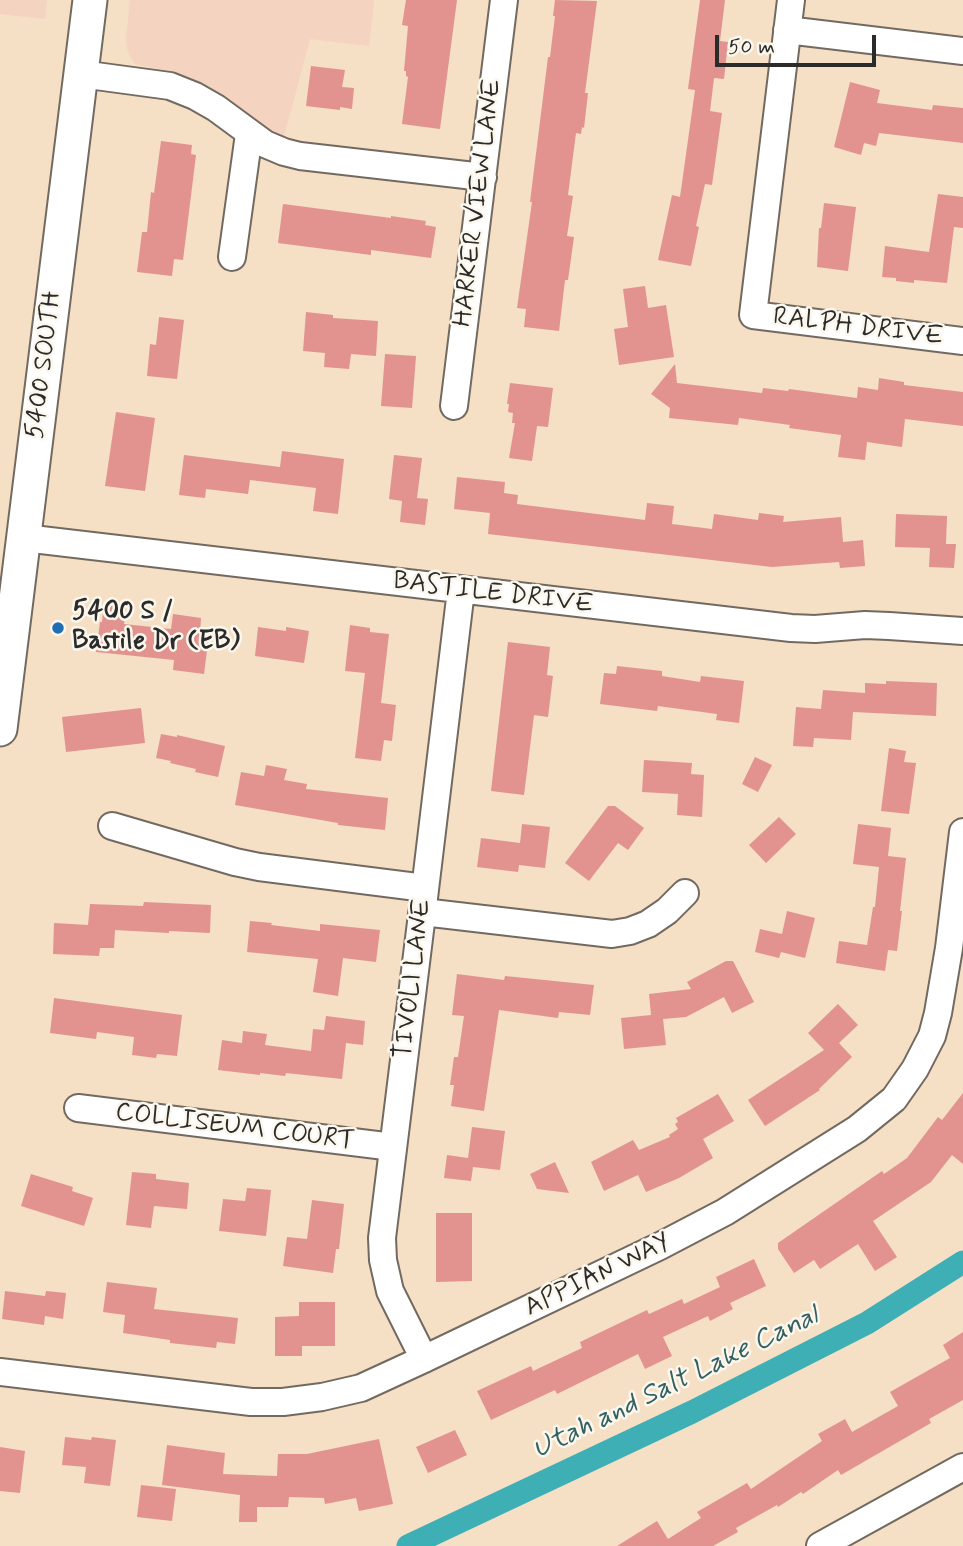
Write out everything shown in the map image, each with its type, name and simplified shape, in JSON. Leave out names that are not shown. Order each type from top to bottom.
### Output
[{"type":"main road","name":"5400 SOUTH","points":[[0,729],[90,0]]},
{"type":"street","name":"HARKER VIEW LANE","points":[[454,406],[504,0]]},
{"type":"street","points":[[791,0],[787,30],[963,51]]},
{"type":"street","name":"RALPH DRIVE","points":[[787,30],[753,315],[963,341]]},
{"type":"street","points":[[81,74],[170,86],[216,108],[249,134],[284,152],[483,177]]},
{"type":"street","points":[[232,257],[249,134]]},
{"type":"street","name":"BASTILE DRIVE","points":[[23,538],[791,628],[865,625],[963,631]]},
{"type":"street","name":"TIVOLI LANE","points":[[425,1359],[390,1291],[383,1260],[382,1238],[461,590]]},
{"type":"street","points":[[112,827],[235,862],[612,934],[648,925],[685,893]]},
{"type":"street","name":"APPIAN WAY","points":[[0,1373],[251,1402],[283,1402],[322,1397],[361,1388],[425,1359],[660,1247],[725,1212],[857,1129],[894,1099],[915,1069],[932,1036],[956,948],[963,832]]},
{"type":"street","name":"COLLISEUM COURT","points":[[78,1108],[393,1147]]},
{"type":"street","points":[[820,1546],[963,1467]]},
{"type":"shaded area","points":[[0,0],[47,0],[45,19],[0,14]]},
{"type":"shaded area","points":[[130,0],[374,0],[369,46],[310,39],[283,140],[210,87],[181,75],[134,63],[127,49],[126,39]]},
{"type":"building","points":[[406,0],[457,0],[440,129],[402,124],[408,77],[404,71],[408,26],[402,25]]},
{"type":"building","points":[[555,0],[597,1],[585,93],[588,93],[584,128],[582,127],[581,134],[576,133],[568,195],[573,196],[567,236],[574,237],[568,280],[565,280],[559,331],[524,327],[526,309],[517,308]]},
{"type":"building","points":[[700,0],[725,0],[720,41],[728,42],[724,79],[714,78],[710,111],[722,113],[712,185],[705,184],[691,266],[658,260],[672,195],[680,197],[695,90],[688,89]]},
{"type":"building","points":[[311,66],[345,70],[342,87],[354,88],[352,109],[306,106]]},
{"type":"building","points":[[850,82],[880,90],[877,103],[932,110],[933,105],[963,108],[963,143],[879,133],[876,146],[864,143],[861,155],[834,147]]},
{"type":"building","points":[[161,141],[192,145],[191,154],[196,155],[183,260],[174,259],[172,276],[137,272],[142,232],[147,232],[151,192],[154,193]]},
{"type":"building","points":[[938,194],[963,197],[963,228],[954,227],[947,283],[914,280],[914,283],[882,277],[885,246],[929,252]]},
{"type":"building","points":[[824,203],[856,207],[848,271],[817,267],[819,228]]},
{"type":"building","points":[[283,204],[426,221],[425,225],[436,227],[431,258],[371,250],[371,255],[278,243]]},
{"type":"building","points":[[645,286],[648,308],[666,305],[674,357],[619,365],[614,329],[628,327],[623,289]]},
{"type":"building","points":[[306,312],[333,315],[333,318],[378,321],[376,356],[351,354],[349,369],[324,367],[325,353],[303,351]]},
{"type":"building","points":[[159,317],[184,320],[177,379],[147,376],[150,344],[156,345]]},
{"type":"building","points":[[385,354],[416,356],[412,408],[381,406]]},
{"type":"building","points":[[675,364],[677,383],[762,393],[763,388],[789,389],[857,398],[858,387],[878,390],[879,378],[904,382],[904,385],[963,392],[963,426],[905,419],[902,447],[867,442],[865,460],[838,457],[841,435],[739,418],[738,425],[669,418],[670,408],[651,394]]},
{"type":"building","points":[[510,383],[553,388],[548,427],[537,426],[532,461],[509,458],[515,423],[512,423],[513,413],[508,412],[507,404]]},
{"type":"building","points":[[116,412],[155,418],[145,491],[105,486]]},
{"type":"building","points":[[282,451],[344,459],[338,514],[313,511],[316,488],[250,480],[248,494],[206,489],[205,498],[179,495],[184,455],[280,467]]},
{"type":"building","points":[[394,455],[422,458],[417,498],[428,499],[425,525],[400,522],[402,501],[389,499]]},
{"type":"building","points":[[457,477],[505,482],[504,493],[518,495],[517,504],[645,520],[647,503],[674,506],[672,524],[712,529],[714,514],[758,520],[759,513],[784,516],[783,522],[841,517],[843,542],[863,540],[865,566],[840,568],[839,562],[772,567],[488,534],[490,513],[454,509]]},
{"type":"building","points":[[896,514],[947,516],[946,544],[956,544],[954,568],[929,567],[930,548],[895,547]]},
{"type":"building","points":[[104,602],[126,605],[124,624],[171,629],[173,614],[201,618],[200,633],[209,635],[204,674],[173,670],[174,660],[96,652]]},
{"type":"building","points":[[350,625],[370,628],[370,632],[389,634],[381,703],[396,705],[392,741],[384,740],[381,761],[355,758],[365,673],[345,671]]},
{"type":"building","points":[[258,627],[286,631],[286,627],[309,631],[304,663],[255,656]]},
{"type":"building","points":[[508,642],[550,647],[547,675],[553,676],[548,717],[534,715],[524,795],[491,791]]},
{"type":"building","points":[[617,666],[662,671],[662,676],[700,682],[701,676],[744,681],[739,723],[716,720],[717,714],[658,706],[657,711],[600,704],[604,673],[616,674]]},
{"type":"building","points":[[886,681],[937,683],[936,716],[853,712],[851,740],[814,738],[813,747],[793,746],[796,707],[821,709],[823,690],[865,693],[865,683],[886,684]]},
{"type":"building","points":[[141,708],[145,743],[66,752],[62,717]]},
{"type":"building","points":[[161,734],[225,746],[218,777],[156,758]]},
{"type":"building","points":[[889,748],[906,751],[904,762],[916,763],[909,814],[881,811]]},
{"type":"building","points":[[755,757],[772,765],[758,792],[742,784]]},
{"type":"building","points":[[644,760],[692,763],[691,774],[704,775],[702,817],[677,815],[678,794],[642,792]]},
{"type":"building","points":[[266,765],[287,769],[284,780],[307,784],[306,789],[388,798],[385,830],[338,825],[235,805],[241,772],[264,776]]},
{"type":"building","points":[[608,806],[615,806],[644,828],[628,850],[618,843],[589,881],[565,863]]},
{"type":"building","points":[[779,817],[796,834],[766,863],[749,845]]},
{"type":"building","points":[[522,824],[550,827],[545,868],[519,865],[518,872],[477,867],[481,838],[520,843]]},
{"type":"building","points":[[858,824],[891,828],[888,856],[906,858],[897,951],[888,950],[885,971],[836,963],[839,941],[867,945],[875,907],[879,867],[853,864]]},
{"type":"building","points":[[144,902],[211,905],[210,933],[115,930],[114,948],[100,948],[99,956],[53,954],[54,923],[88,925],[90,904],[143,906]]},
{"type":"building","points":[[787,911],[815,918],[805,958],[781,952],[779,958],[755,952],[760,929],[782,934]]},
{"type":"building","points":[[250,921],[320,931],[320,924],[380,930],[376,962],[343,958],[338,996],[313,992],[318,959],[247,952]]},
{"type":"building","points":[[726,961],[733,961],[754,1002],[732,1013],[724,997],[686,1017],[663,1019],[666,1045],[624,1049],[621,1018],[651,1015],[649,994],[691,989],[687,982]]},
{"type":"building","points":[[457,974],[504,980],[505,976],[594,985],[590,1015],[559,1012],[558,1018],[499,1010],[484,1111],[451,1106],[454,1085],[450,1085],[454,1057],[458,1057],[464,1016],[452,1015]]},
{"type":"building","points":[[54,998],[182,1015],[177,1056],[157,1054],[156,1058],[132,1055],[134,1037],[97,1032],[96,1039],[50,1033]]},
{"type":"building","points":[[838,1004],[858,1025],[839,1043],[852,1057],[820,1090],[765,1126],[748,1100],[824,1050],[808,1033]]},
{"type":"building","points":[[326,1016],[365,1021],[363,1045],[346,1043],[342,1079],[218,1070],[222,1040],[242,1043],[243,1031],[267,1034],[265,1045],[311,1051],[313,1029],[324,1030]]},
{"type":"building","points":[[963,1093],[963,1164],[952,1155],[931,1182],[873,1221],[897,1257],[875,1271],[858,1244],[820,1269],[814,1260],[794,1273],[778,1249],[778,1243],[882,1171],[884,1174],[907,1158],[938,1117],[942,1120]]},
{"type":"building","points":[[718,1094],[734,1121],[703,1139],[713,1158],[679,1178],[646,1192],[638,1175],[604,1191],[591,1162],[633,1140],[639,1150],[670,1137],[669,1135],[678,1129],[676,1118]]},
{"type":"building","points":[[472,1127],[505,1131],[500,1170],[473,1167],[471,1181],[444,1178],[447,1155],[468,1158]]},
{"type":"building","points":[[555,1162],[569,1193],[537,1189],[530,1174]]},
{"type":"building","points":[[132,1172],[156,1174],[156,1179],[189,1183],[187,1209],[154,1206],[151,1228],[126,1225]]},
{"type":"building","points":[[31,1174],[73,1187],[72,1191],[93,1198],[84,1226],[21,1206]]},
{"type":"building","points":[[247,1188],[271,1190],[266,1236],[219,1231],[223,1199],[245,1201]]},
{"type":"building","points":[[312,1200],[344,1204],[339,1249],[336,1249],[333,1273],[283,1266],[287,1237],[307,1239]]},
{"type":"building","points":[[436,1213],[472,1213],[472,1281],[436,1282]]},
{"type":"building","points":[[754,1259],[766,1286],[730,1303],[733,1309],[710,1321],[708,1316],[663,1337],[672,1356],[645,1369],[638,1354],[557,1394],[555,1390],[491,1420],[477,1391],[531,1366],[533,1371],[582,1348],[580,1342],[647,1310],[649,1314],[682,1299],[684,1304],[720,1287],[716,1277]]},
{"type":"building","points":[[107,1282],[157,1288],[154,1309],[238,1318],[235,1344],[217,1342],[216,1348],[170,1343],[170,1340],[123,1333],[125,1315],[103,1312]]},
{"type":"building","points":[[5,1291],[45,1296],[46,1291],[66,1293],[63,1319],[45,1316],[44,1325],[2,1319]]},
{"type":"building","points":[[299,1302],[335,1302],[335,1346],[302,1346],[302,1356],[275,1356],[275,1317],[299,1316]]},
{"type":"building","points":[[963,1332],[963,1400],[929,1419],[931,1423],[841,1475],[838,1470],[803,1494],[801,1492],[736,1528],[738,1532],[713,1546],[617,1546],[657,1521],[668,1539],[701,1518],[697,1512],[747,1483],[751,1489],[822,1441],[818,1434],[845,1419],[852,1432],[898,1406],[890,1392],[950,1358],[943,1345]]},
{"type":"building","points":[[455,1430],[467,1455],[428,1473],[416,1447]]},
{"type":"building","points":[[65,1437],[116,1440],[110,1486],[84,1483],[86,1467],[62,1465]]},
{"type":"building","points":[[379,1439],[393,1504],[359,1511],[356,1498],[325,1504],[324,1498],[289,1497],[288,1507],[257,1507],[257,1522],[239,1522],[240,1495],[162,1485],[167,1445],[225,1453],[223,1474],[277,1476],[278,1454],[307,1454]]},
{"type":"building","points":[[0,1447],[25,1451],[20,1493],[0,1491]]},
{"type":"building","points":[[141,1485],[176,1489],[172,1521],[137,1517]]},
{"type":"waterway","name":"Utah and Salt Lake Canal","points":[[408,1546],[692,1412],[867,1323],[963,1262]]},
{"type":"place","name":"5400 S / Bastile Dr (EB)","points":[[58,628]]}]
